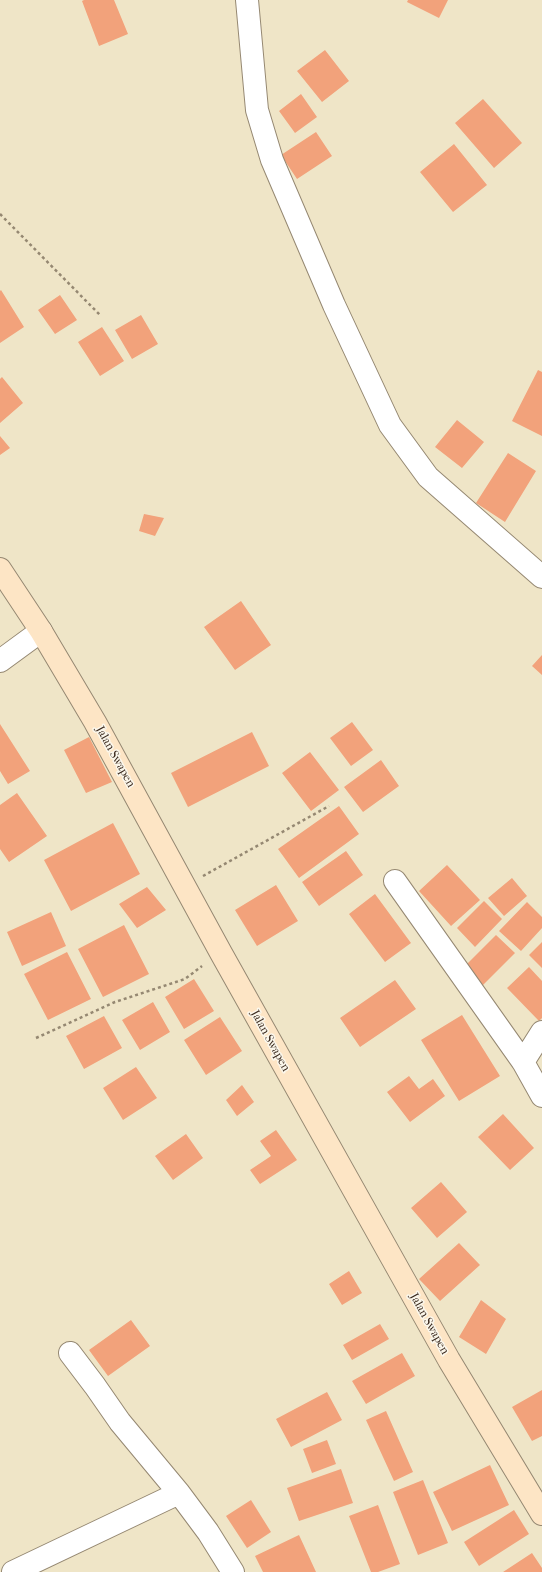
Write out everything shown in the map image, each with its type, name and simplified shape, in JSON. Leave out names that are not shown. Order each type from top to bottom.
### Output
[{"type":"main road","name":"Jalan Swapen","points":[[0,568],[41,631],[95,722],[221,953],[449,1360],[542,1514]]},
{"type":"street","points":[[247,0],[257,110],[272,160],[334,305],[390,425],[428,477],[542,577]]},
{"type":"street","points":[[0,661],[41,631]]},
{"type":"street","points":[[395,881],[523,1062],[542,1096]]},
{"type":"street","points":[[523,1062],[542,1032]]},
{"type":"street","points":[[70,1353],[120,1422],[179,1493],[208,1532],[233,1572]]},
{"type":"street","points":[[13,1572],[179,1493]]},
{"type":"path","points":[[0,214],[102,316]]},
{"type":"path","points":[[185,886],[329,806]]},
{"type":"path","points":[[36,1038],[115,1002],[185,979],[221,953]]},
{"type":"building","points":[[114,0],[128,34],[99,46],[82,1]]},
{"type":"building","points":[[408,0],[448,0],[439,18],[407,2]]},
{"type":"building","points":[[325,50],[349,81],[322,102],[297,71]]},
{"type":"building","points":[[301,94],[317,117],[295,133],[279,111]]},
{"type":"building","points":[[483,99],[522,143],[494,168],[455,123]]},
{"type":"building","points":[[316,132],[332,156],[297,179],[281,155]]},
{"type":"building","points":[[454,144],[487,185],[453,212],[420,172]]},
{"type":"building","points":[[1,290],[24,327],[0,343],[0,291]]},
{"type":"building","points":[[60,295],[77,320],[55,334],[38,310]]},
{"type":"building","points":[[141,315],[158,344],[132,359],[115,330]]},
{"type":"building","points":[[102,327],[124,361],[100,376],[78,342]]},
{"type":"building","points":[[538,370],[542,372],[542,436],[512,421]]},
{"type":"building","points":[[2,377],[23,403],[0,423],[0,379]]},
{"type":"building","points":[[457,420],[484,442],[462,468],[435,447]]},
{"type":"building","points":[[0,436],[10,448],[0,455]]},
{"type":"building","points":[[508,453],[536,471],[505,522],[476,503]]},
{"type":"building","points":[[144,514],[164,518],[155,536],[139,531]]},
{"type":"building","points":[[241,601],[271,645],[235,670],[204,627]]},
{"type":"building","points":[[542,655],[542,675],[532,666]]},
{"type":"building","points":[[352,722],[373,750],[351,766],[330,738]]},
{"type":"building","points":[[0,724],[30,771],[8,784],[0,771]]},
{"type":"building","points":[[252,732],[269,766],[188,807],[171,773]]},
{"type":"building","points":[[89,737],[112,782],[86,793],[64,750]]},
{"type":"building","points":[[310,752],[339,790],[311,811],[282,773]]},
{"type":"building","points":[[381,760],[399,786],[363,812],[344,787]]},
{"type":"building","points":[[17,793],[47,836],[9,862],[0,849],[0,805]]},
{"type":"building","points":[[339,806],[359,834],[299,878],[278,849]]},
{"type":"building","points":[[113,823],[140,874],[71,911],[44,860]]},
{"type":"building","points":[[346,851],[363,875],[319,906],[302,882]]},
{"type":"building","points":[[447,865],[480,900],[451,926],[419,891]]},
{"type":"building","points":[[512,878],[527,896],[504,916],[488,898]]},
{"type":"building","points":[[276,885],[298,921],[257,946],[235,910]]},
{"type":"building","points":[[147,887],[166,910],[137,928],[119,904]]},
{"type":"building","points":[[375,894],[411,943],[385,962],[349,914]]},
{"type":"building","points":[[484,901],[502,919],[475,947],[457,928]]},
{"type":"building","points":[[527,902],[542,917],[542,928],[521,951],[499,931]]},
{"type":"building","points":[[51,912],[66,946],[22,966],[7,932]]},
{"type":"building","points":[[124,925],[149,974],[103,997],[78,949]]},
{"type":"building","points":[[496,935],[515,953],[482,986],[463,968]]},
{"type":"building","points":[[542,942],[542,968],[529,955]]},
{"type":"building","points":[[67,952],[91,999],[48,1020],[24,974]]},
{"type":"building","points":[[529,967],[542,981],[542,1018],[539,1021],[507,988]]},
{"type":"building","points":[[194,979],[214,1011],[184,1029],[165,997]]},
{"type":"building","points":[[395,980],[416,1009],[360,1047],[340,1018]]},
{"type":"building","points":[[153,1002],[170,1032],[140,1050],[122,1020]]},
{"type":"building","points":[[462,1015],[500,1076],[459,1101],[421,1040]]},
{"type":"building","points":[[104,1016],[122,1048],[84,1069],[66,1036]]},
{"type":"building","points":[[220,1017],[242,1051],[206,1075],[184,1040]]},
{"type":"building","points":[[136,1067],[157,1098],[123,1120],[103,1088]]},
{"type":"building","points":[[409,1076],[419,1089],[433,1079],[445,1096],[410,1122],[387,1092]]},
{"type":"building","points":[[242,1085],[254,1102],[237,1116],[226,1100]]},
{"type":"building","points":[[503,1114],[534,1148],[510,1170],[478,1137]]},
{"type":"building","points":[[276,1130],[297,1160],[260,1184],[250,1170],[271,1156],[260,1141]]},
{"type":"building","points":[[186,1134],[203,1158],[173,1180],[155,1156]]},
{"type":"building","points":[[441,1182],[467,1212],[437,1238],[411,1208]]},
{"type":"building","points":[[459,1243],[480,1265],[440,1301],[419,1279]]},
{"type":"building","points":[[349,1271],[362,1293],[342,1305],[329,1284]]},
{"type":"building","points":[[481,1300],[506,1319],[486,1354],[459,1337]]},
{"type":"building","points":[[131,1320],[150,1346],[108,1376],[89,1350]]},
{"type":"building","points":[[380,1324],[389,1339],[352,1360],[343,1345]]},
{"type":"building","points":[[402,1353],[415,1376],[366,1404],[352,1381]]},
{"type":"building","points":[[542,1390],[542,1436],[532,1441],[512,1407]]},
{"type":"building","points":[[327,1392],[342,1420],[291,1447],[276,1419]]},
{"type":"building","points":[[386,1411],[413,1472],[394,1481],[366,1420]]},
{"type":"building","points":[[327,1440],[336,1464],[312,1473],[303,1449]]},
{"type":"building","points":[[490,1465],[509,1505],[452,1531],[433,1492]]},
{"type":"building","points":[[341,1469],[353,1503],[299,1521],[287,1488]]},
{"type":"building","points":[[423,1480],[448,1543],[418,1555],[393,1492]]},
{"type":"building","points":[[251,1500],[271,1532],[247,1548],[226,1516]]},
{"type":"building","points":[[378,1505],[400,1564],[378,1572],[371,1572],[349,1516]]},
{"type":"building","points":[[514,1510],[529,1534],[479,1566],[464,1542]]},
{"type":"building","points":[[299,1535],[316,1572],[263,1572],[255,1556]]},
{"type":"building","points":[[532,1553],[542,1568],[542,1572],[503,1572]]}]
